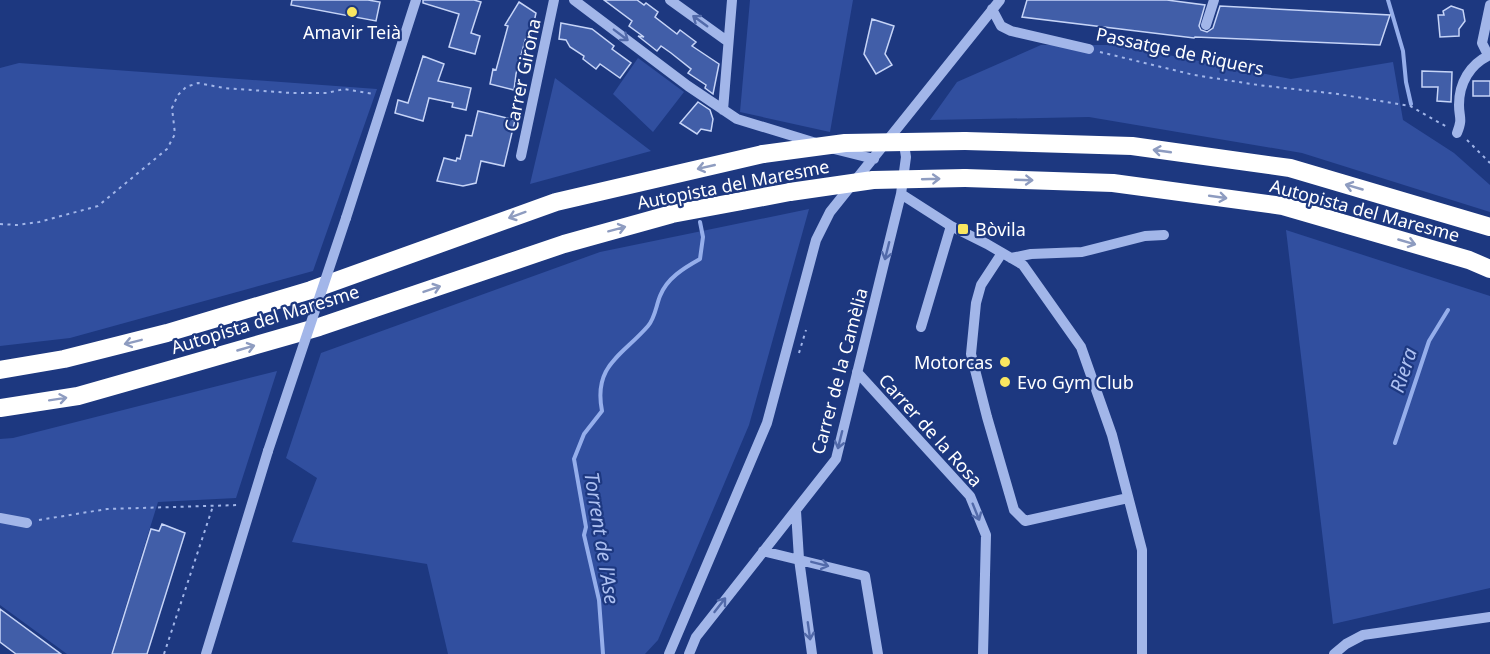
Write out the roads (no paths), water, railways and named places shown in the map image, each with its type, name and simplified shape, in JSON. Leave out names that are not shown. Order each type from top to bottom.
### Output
[{"type":"highway","name":"Autopista del Maresme","points":[[0,370],[64,359],[167,333],[311,290],[556,202],[763,154],[845,143],[965,141],[1132,146],[1290,168],[1490,227]]},
{"type":"highway","name":"Autopista del Maresme","points":[[0,408],[78,396],[308,330],[564,244],[672,214],[790,192],[873,180],[965,178],[1113,183],[1283,206],[1490,269]]},
{"type":"street","points":[[206,654],[268,451],[416,0]]},
{"type":"street","name":"Carrer Girona","points":[[521,156],[554,0]]},
{"type":"street","points":[[574,0],[737,119],[874,159]]},
{"type":"street","points":[[672,0],[727,41]]},
{"type":"street","points":[[723,110],[732,0]]},
{"type":"street","points":[[669,654],[766,423],[816,240],[830,212],[1000,0]]},
{"type":"street","name":"Passatge de Riquers","points":[[1206,26],[1214,0]]},
{"type":"street","points":[[1457,133],[1462,120],[1458,107],[1462,83],[1474,64],[1489,55],[1482,43],[1490,5]]},
{"type":"street","name":"Passatge de Riquers","points":[[992,9],[1001,26],[1011,31],[1089,49]]},
{"type":"street","points":[[962,47],[973,54]]},
{"type":"street","name":"Carrer de la Camèlia","points":[[690,654],[696,637],[836,459],[901,194],[906,157],[901,125]]},
{"type":"street","points":[[901,194],[951,226],[1023,265],[1081,347],[1112,435],[1142,550],[1142,654]]},
{"type":"street","points":[[921,327],[951,226]]},
{"type":"street","points":[[1128,498],[1025,521],[1014,510],[971,354],[976,303],[981,285],[1006,255],[1082,252],[1145,237],[1164,235]]},
{"type":"street","name":"Carrer de la Rosa","points":[[857,372],[970,496],[986,535],[983,654]]},
{"type":"street","points":[[796,511],[799,559],[812,654]]},
{"type":"street","points":[[0,518],[27,523]]},
{"type":"street","points":[[763,551],[865,576],[878,654]]},
{"type":"street","points":[[1334,654],[1363,635],[1490,617]]},
{"type":"waterway","name":"Riera","points":[[1388,0],[1403,51],[1411,104]]},
{"type":"waterway","name":"Torrent de l'Ase","points":[[603,654],[599,600],[584,535],[586,527],[574,459],[584,434],[602,411],[600,395],[602,383],[612,362],[650,323],[667,284],[682,270],[700,259],[703,237],[700,222]]},
{"type":"waterway","name":"Riera","points":[[1395,443],[1429,341],[1448,310]]},
{"type":"place","name":"Amavir Teià","points":[[352,12]]},
{"type":"place","name":"Bòvila","points":[[963,229]]},
{"type":"place","name":"Motorcas","points":[[1005,362]]},
{"type":"place","name":"Evo Gym Club","points":[[1005,382]]}]
